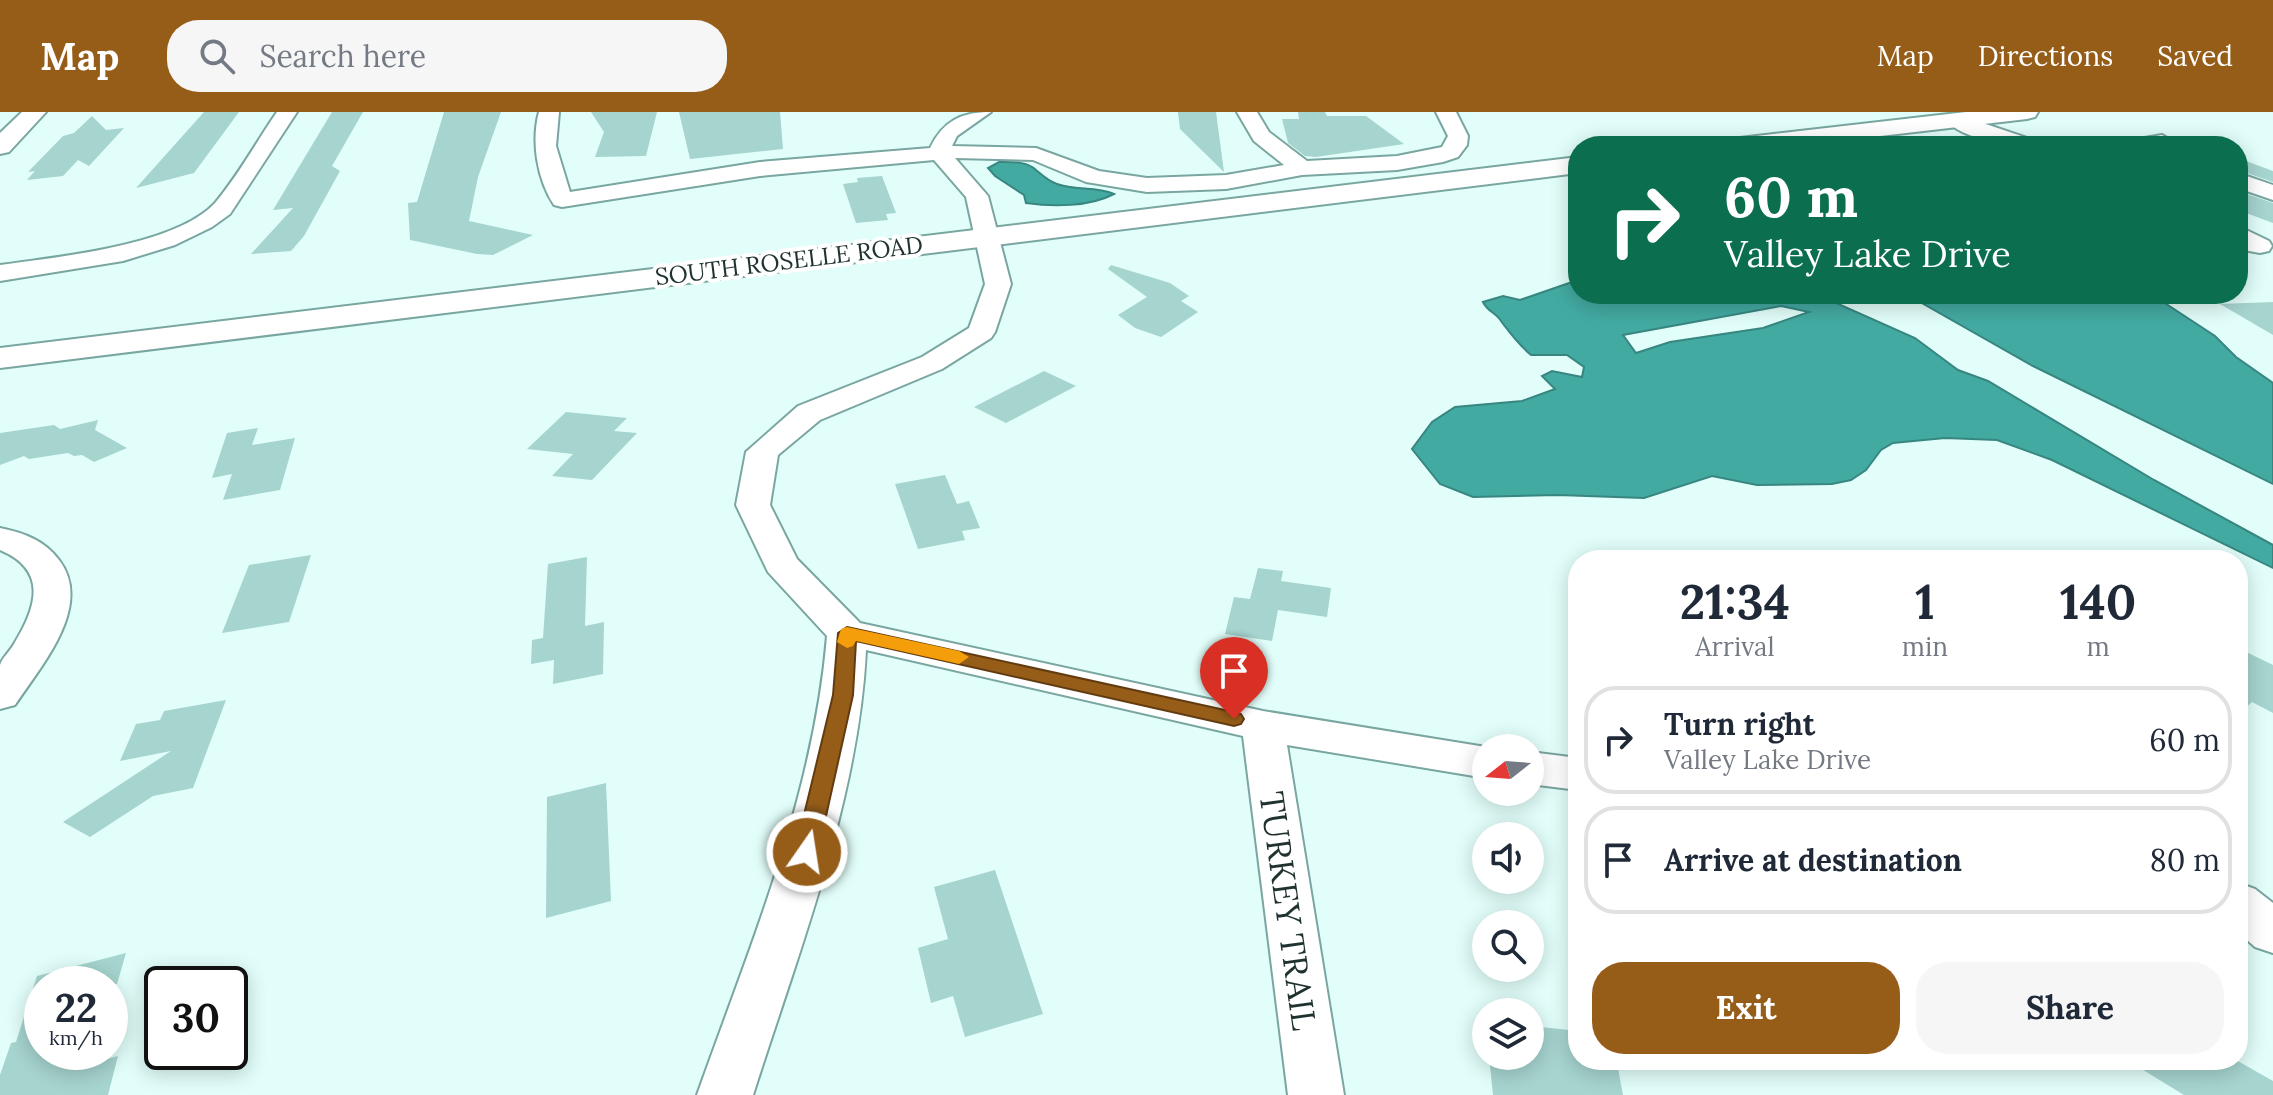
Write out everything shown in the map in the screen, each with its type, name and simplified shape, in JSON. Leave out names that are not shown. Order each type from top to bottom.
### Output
[{"type":"main road","points":[[0,147],[35,112]]},
{"type":"main road","points":[[1843,136],[1967,125],[2027,112]]},
{"type":"main road","name":"SOUTH ROSELLE ROAD","points":[[0,358],[1568,166]]},
{"type":"street","points":[[0,273],[76,264],[133,251],[175,236],[222,209],[287,112]]},
{"type":"street","points":[[549,112],[544,128],[547,161],[562,200],[760,169],[988,150],[1036,154],[1094,177],[1147,185],[1226,182],[1302,168],[1418,161],[1450,152],[1458,136],[1446,112]]},
{"type":"street","points":[[938,152],[948,132],[981,112]]},
{"type":"street","points":[[1247,112],[1251,125],[1259,134],[1302,168]]},
{"type":"street","points":[[1967,125],[1981,136]]},
{"type":"street","points":[[1967,125],[2001,136]]},
{"type":"street","points":[[938,152],[977,196],[998,284],[981,332],[932,363],[809,413],[762,452],[753,505],[781,564],[847,633],[1263,726],[1472,760]]},
{"type":"street","points":[[2248,184],[2273,193]]},
{"type":"street","points":[[133,251],[150,257],[169,257],[200,248],[206,242],[175,236]]},
{"type":"street","points":[[0,695],[42,630],[54,593],[49,567],[14,544]]},
{"type":"street","points":[[725,1095],[807,852],[843,695],[847,633]]},
{"type":"street","name":"TURKEY TRAIL","points":[[1263,726],[1316,1095]]},
{"type":"street","points":[[1544,770],[1568,773]]},
{"type":"street","points":[[2248,911],[2273,932]]},
{"type":"water","points":[[999,162],[1028,165],[1048,180],[1064,186],[1114,194],[1071,205],[1026,203],[1024,195],[988,168]]},
{"type":"water","points":[[1568,283],[1568,304],[1838,304],[1915,338],[1958,370],[1988,381],[2154,480],[2273,545],[2273,568],[2248,556],[2248,550],[2236,550],[2052,460],[1997,440],[1945,438],[1893,443],[1881,450],[1866,470],[1851,480],[1832,484],[1757,485],[1712,476],[1644,498],[1558,495],[1473,497],[1440,484],[1412,449],[1432,422],[1455,407],[1522,401],[1555,389],[1542,376],[1552,371],[1582,377],[1584,367],[1567,355],[1531,355],[1483,302],[1503,296],[1520,300]],"holes":[[[1781,306],[1809,312],[1763,328],[1670,342],[1636,353],[1623,335]]]},
{"type":"water","points":[[1924,304],[2166,304],[2215,336],[2236,357],[2273,383],[2273,484],[2033,366]]},
{"type":"building","points":[[204,112],[239,112],[194,173],[136,188]]},
{"type":"building","points":[[332,112],[363,112],[332,166],[340,171],[304,236],[291,251],[251,254],[293,208],[273,210]]},
{"type":"building","points":[[444,112],[501,112],[478,177],[469,221],[533,235],[493,255],[410,240],[408,203],[417,202]]},
{"type":"building","points":[[591,112],[657,112],[646,156],[595,157],[604,132]]},
{"type":"building","points":[[679,112],[780,112],[783,149],[690,159]]},
{"type":"building","points":[[1178,112],[1216,112],[1224,172],[1180,129]]},
{"type":"building","points":[[1298,112],[1366,116],[1404,144],[1305,156],[1288,143],[1282,119],[1299,119]]},
{"type":"building","points":[[92,116],[106,130],[124,128],[89,166],[78,160],[63,176],[27,180],[35,171],[28,172],[63,136],[74,133]]},
{"type":"building","points":[[2248,162],[2273,171],[2273,182],[2248,173]]},
{"type":"building","points":[[882,176],[896,213],[886,214],[888,220],[856,223],[843,184],[858,182],[857,178]]},
{"type":"building","points":[[2248,194],[2273,203],[2273,223],[2248,214]]},
{"type":"building","points":[[1111,265],[1170,283],[1189,296],[1181,301],[1198,312],[1161,337],[1135,328],[1118,315],[1147,297],[1108,269]]},
{"type":"building","points":[[2273,302],[2273,335],[2220,304]]},
{"type":"building","points":[[1044,371],[1076,386],[1006,423],[974,407]]},
{"type":"building","points":[[566,412],[627,418],[614,431],[637,433],[592,480],[552,476],[573,454],[527,449]]},
{"type":"building","points":[[98,420],[95,430],[127,448],[94,462],[82,455],[68,453],[29,459],[24,456],[0,465],[0,433],[54,425],[60,429]]},
{"type":"building","points":[[258,428],[252,445],[295,438],[280,490],[223,500],[232,474],[212,478],[227,433]]},
{"type":"building","points":[[945,475],[957,504],[969,501],[980,528],[962,531],[965,540],[918,549],[895,484]]},
{"type":"building","points":[[311,555],[289,622],[222,633],[249,565]]},
{"type":"building","points":[[587,557],[585,626],[604,622],[603,674],[553,684],[554,660],[531,664],[532,640],[543,638],[548,564]]},
{"type":"building","points":[[1258,568],[1283,571],[1281,581],[1331,588],[1327,617],[1278,610],[1272,641],[1225,634],[1234,597],[1250,599]]},
{"type":"building","points":[[2248,653],[2273,665],[2273,713],[2252,702],[2248,706]]},
{"type":"building","points":[[226,700],[193,788],[153,796],[90,837],[63,822],[171,751],[120,761],[136,724],[160,720],[164,711]]},
{"type":"building","points":[[606,783],[611,901],[546,918],[547,797]]},
{"type":"building","points":[[995,870],[1043,1014],[965,1037],[953,996],[931,1003],[918,948],[948,939],[934,887]]},
{"type":"building","points":[[126,953],[122,966],[76,966]]},
{"type":"building","points":[[24,1017],[24,1070],[114,1070],[108,1095],[0,1095],[0,1075],[11,1043],[16,1042]]},
{"type":"building","points":[[1544,1027],[1568,1030],[1568,1070],[1618,1070],[1623,1095],[1493,1095],[1490,1070],[1544,1070]]},
{"type":"building","points":[[2248,1067],[2273,1081],[2273,1095],[2184,1095],[2143,1070],[2248,1070]]},
{"type":"slow traffic","points":[[847,642],[847,633],[959,657]]},
{"type":"route","points":[[807,852],[843,695],[847,633],[1234,719]]}]
